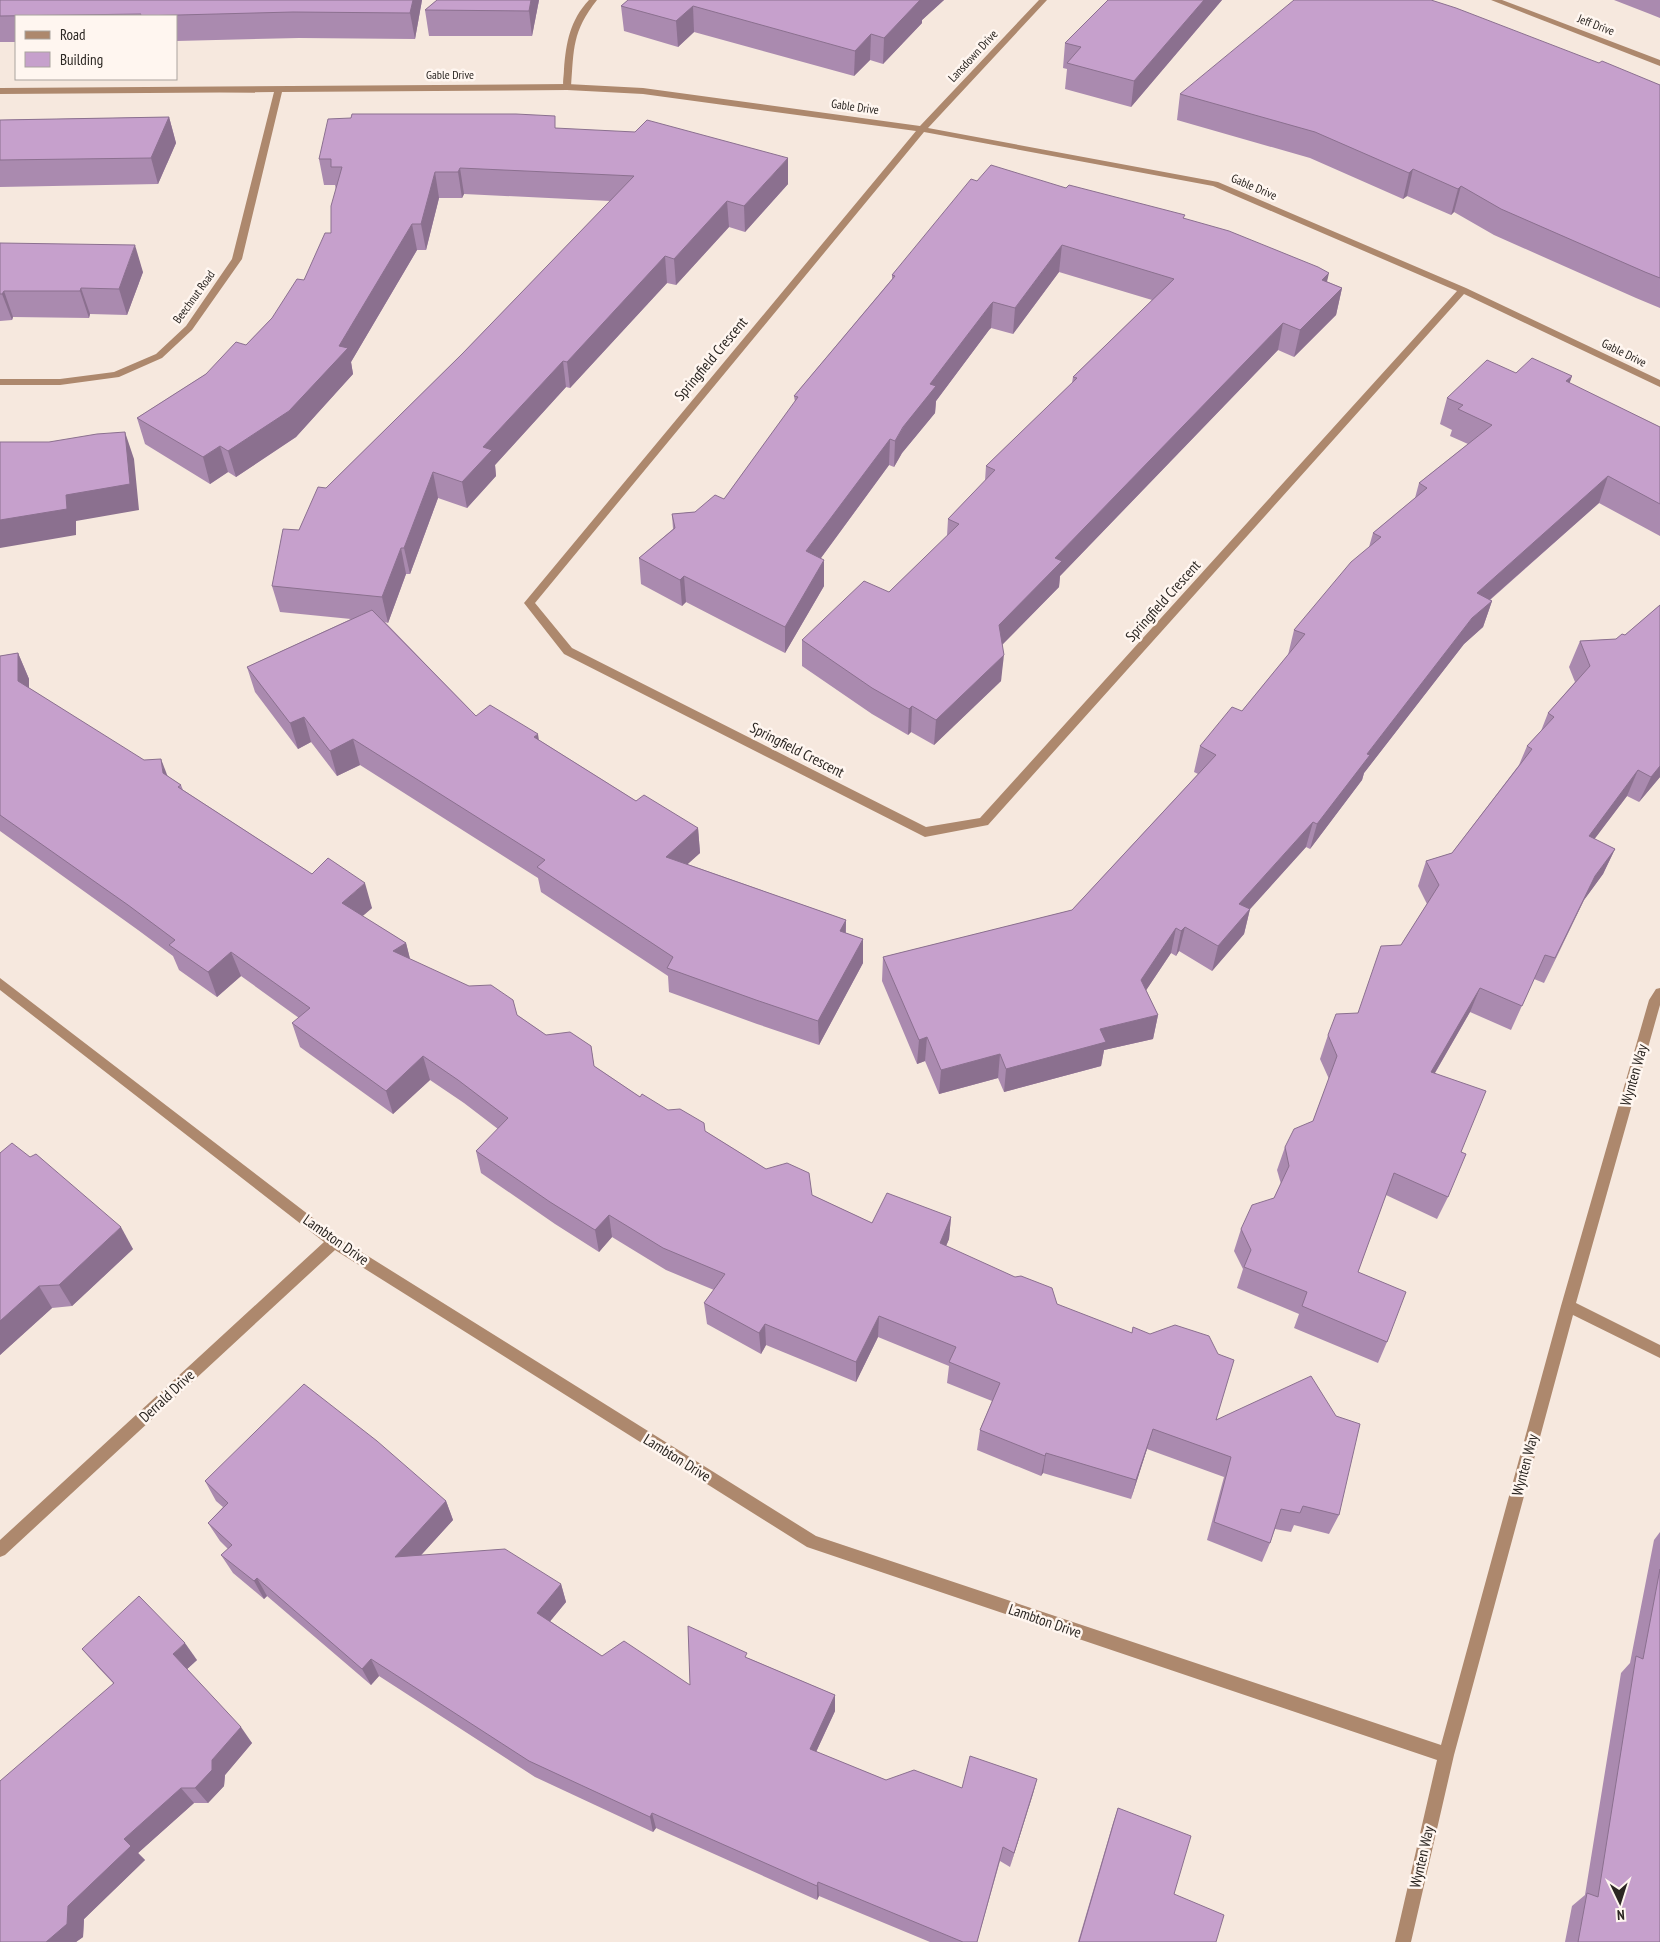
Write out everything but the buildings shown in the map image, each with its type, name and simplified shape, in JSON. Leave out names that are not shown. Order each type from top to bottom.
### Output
[{"type":"street","points":[[567,88],[573,28],[582,10],[593,0]]},
{"type":"street","name":"Lansdown Drive","points":[[922,129],[1043,0]]},
{"type":"street","name":"Jeff Drive","points":[[1495,0],[1660,63]]},
{"type":"street","name":"Gable Drive","points":[[0,91],[279,88],[567,88],[643,91],[922,129],[1215,184],[1463,290],[1660,384]]},
{"type":"street","name":"Beechnut Road","points":[[0,382],[60,382],[116,375],[158,356],[189,328],[236,259],[279,88]]},
{"type":"street","name":"Springfield Crescent","points":[[922,129],[528,602],[568,651],[925,832],[984,822],[1463,290]]},
{"type":"street","name":"Lambton Drive","points":[[0,983],[334,1242],[812,1542],[1446,1755]]},
{"type":"street","name":"Wynten Way","points":[[1403,1942],[1446,1755],[1568,1306],[1655,1000],[1660,992]]},
{"type":"street","name":"Derrald Drive","points":[[0,1550],[334,1242]]},
{"type":"street","points":[[1568,1306],[1660,1352]]}]
